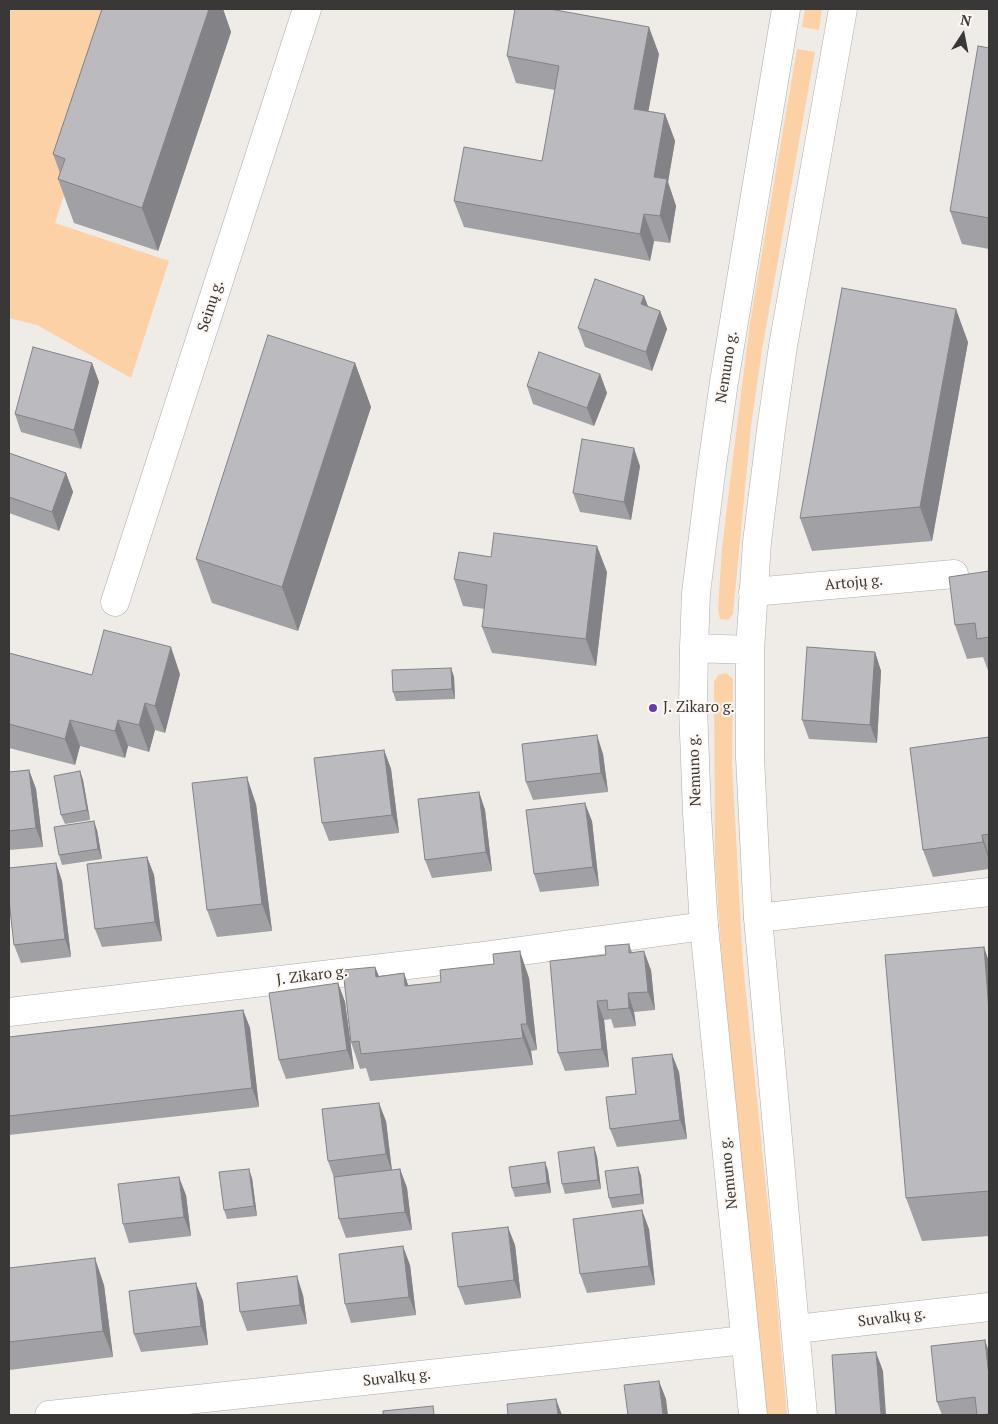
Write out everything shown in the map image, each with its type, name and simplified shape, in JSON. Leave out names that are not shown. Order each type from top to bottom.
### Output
[{"type":"main road","name":"Seinų g.","points":[[115,602],[307,9]]},
{"type":"main road","name":"Nemuno g.","points":[[753,1415],[704,926],[693,707],[694,648],[696,593],[724,382],[786,9]]},
{"type":"main road","points":[[803,1415],[758,918],[750,758],[750,650],[757,542],[770,430],[783,346],[843,9]]},
{"type":"main road","name":"Artojų g.","points":[[753,592],[954,574]]},
{"type":"main road","points":[[694,648],[750,650]]},
{"type":"main road","points":[[758,918],[989,892]]},
{"type":"main road","name":"J. Zikaro g.","points":[[9,1012],[484,956],[704,926]]},
{"type":"main road","name":"Suvalkų g.","points":[[796,1329],[989,1307]]},
{"type":"main road","name":"Suvalkų g.","points":[[49,1415],[745,1340]]},
{"type":"shaded area","points":[[9,9],[124,9],[55,223],[169,261],[131,378],[37,325],[9,318]]},
{"type":"shaded area","points":[[805,9],[822,9],[819,30],[802,27]]},
{"type":"shaded area","points":[[797,49],[815,52],[762,350],[751,426],[733,614],[728,620],[720,619],[718,609],[722,549],[750,323]]},
{"type":"shaded area","points":[[726,673],[733,679],[732,764],[743,964],[772,1245],[787,1415],[763,1415],[721,949],[715,859],[714,682],[718,675]]},
{"type":"building","points":[[102,9],[209,9],[142,208],[58,179],[65,159],[53,154]]},
{"type":"building","points":[[515,9],[550,9],[649,27],[634,109],[665,114],[654,177],[667,179],[660,216],[644,214],[640,234],[454,201],[464,147],[542,161],[559,66],[507,56]]},
{"type":"building","points":[[978,46],[989,48],[989,218],[950,211]]},
{"type":"building","points":[[595,279],[644,296],[641,304],[660,311],[646,352],[578,328]]},
{"type":"building","points":[[842,288],[956,309],[920,507],[800,518]]},
{"type":"building","points":[[268,335],[355,363],[282,587],[196,559]]},
{"type":"building","points":[[33,347],[92,363],[74,430],[15,414]]},
{"type":"building","points":[[539,352],[600,374],[587,408],[527,386]]},
{"type":"building","points":[[582,439],[634,448],[624,502],[573,493]]},
{"type":"building","points":[[9,453],[66,473],[52,512],[9,497]]},
{"type":"building","points":[[494,533],[597,546],[586,639],[482,627],[487,585],[454,579],[459,552],[491,557]]},
{"type":"building","points":[[989,571],[989,637],[977,639],[975,623],[955,625],[949,577]]},
{"type":"building","points":[[104,630],[171,647],[155,706],[145,703],[139,725],[118,720],[115,731],[70,720],[65,739],[9,724],[9,653],[92,675]]},
{"type":"building","points":[[807,647],[875,652],[870,725],[802,720]]},
{"type":"building","points":[[451,668],[452,689],[393,692],[392,670]]},
{"type":"building","points":[[597,735],[601,773],[526,782],[522,744]]},
{"type":"building","points":[[989,737],[989,834],[982,835],[983,842],[923,850],[910,748]]},
{"type":"building","points":[[384,750],[392,815],[322,823],[314,758]]},
{"type":"building","points":[[29,770],[36,828],[9,831],[9,772]]},
{"type":"building","points":[[80,771],[87,810],[61,815],[54,776]]},
{"type":"building","points":[[247,777],[262,904],[207,910],[192,783]]},
{"type":"building","points":[[479,792],[486,852],[425,860],[418,799]]},
{"type":"building","points":[[585,803],[593,867],[534,874],[526,810]]},
{"type":"building","points":[[94,821],[98,849],[59,855],[54,827]]},
{"type":"building","points":[[147,857],[155,922],[95,929],[87,864]]},
{"type":"building","points":[[56,863],[65,939],[14,945],[9,900],[9,868]]},
{"type":"building","points":[[629,944],[629,953],[644,951],[648,992],[628,993],[629,1008],[608,1010],[607,1000],[597,1001],[602,1049],[558,1053],[550,961],[606,955],[605,946]]},
{"type":"building","points":[[984,947],[989,1011],[989,1191],[906,1198],[885,955]]},
{"type":"building","points":[[520,951],[527,1024],[521,1024],[523,1038],[361,1054],[359,1041],[351,1042],[343,970],[375,967],[376,977],[404,973],[405,986],[441,982],[440,970],[494,964],[493,954]]},
{"type":"building","points":[[338,983],[347,1050],[279,1060],[269,993]]},
{"type":"building","points":[[243,1010],[252,1088],[9,1116],[9,1037]]},
{"type":"building","points":[[672,1054],[680,1120],[610,1129],[606,1097],[636,1094],[632,1058]]},
{"type":"building","points":[[379,1103],[386,1154],[328,1161],[322,1109]]},
{"type":"building","points":[[594,1147],[598,1180],[562,1184],[558,1152]]},
{"type":"building","points":[[545,1162],[547,1183],[512,1188],[509,1167]]},
{"type":"building","points":[[638,1167],[641,1194],[609,1198],[605,1171]]},
{"type":"building","points":[[249,1169],[254,1206],[224,1210],[219,1172]]},
{"type":"building","points":[[400,1169],[405,1212],[339,1219],[334,1177]]},
{"type":"building","points":[[179,1177],[184,1217],[123,1224],[118,1184]]},
{"type":"building","points":[[642,1210],[649,1266],[580,1274],[573,1219]]},
{"type":"building","points":[[508,1227],[514,1280],[458,1287],[452,1233]]},
{"type":"building","points":[[403,1246],[409,1297],[345,1304],[339,1254]]},
{"type":"building","points":[[95,1258],[103,1331],[9,1342],[9,1268]]},
{"type":"building","points":[[297,1276],[300,1305],[240,1312],[237,1283]]},
{"type":"building","points":[[196,1283],[201,1326],[134,1334],[129,1291]]},
{"type":"building","points":[[985,1340],[989,1376],[989,1414],[977,1415],[975,1397],[937,1402],[931,1346]]},
{"type":"building","points":[[876,1352],[881,1415],[836,1415],[832,1355]]},
{"type":"building","points":[[659,1381],[663,1415],[628,1415],[624,1385]]},
{"type":"building","points":[[556,1399],[558,1415],[508,1415],[507,1404]]},
{"type":"building","points":[[433,1406],[434,1415],[383,1415],[383,1411]]},
{"type":"place","name":"J. Zikaro g.","points":[[653,708]]}]
